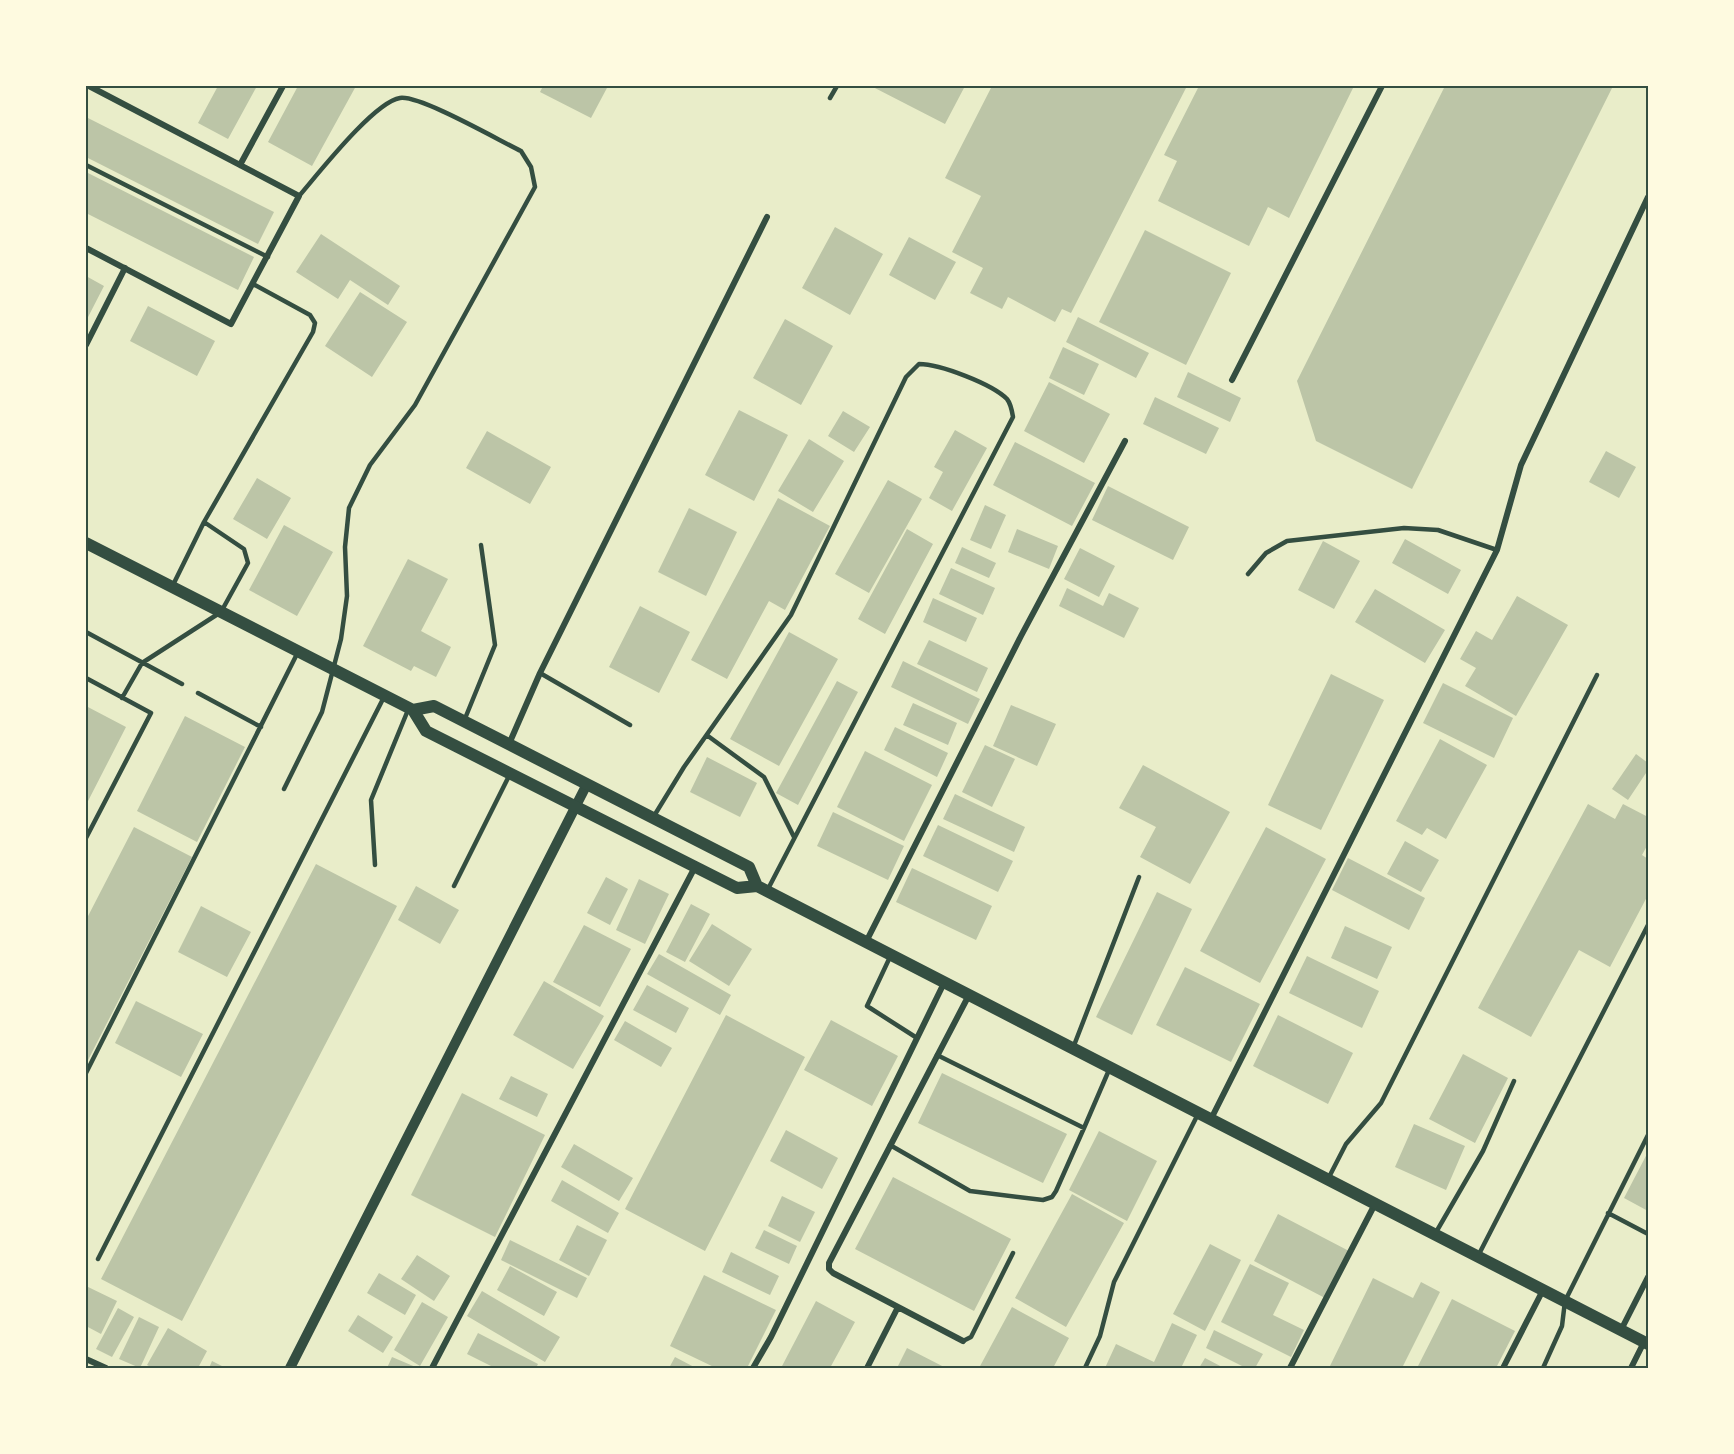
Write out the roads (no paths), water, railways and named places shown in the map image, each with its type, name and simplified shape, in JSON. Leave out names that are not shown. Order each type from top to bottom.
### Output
[{"type":"main road","points":[[86,543],[411,709],[426,731],[737,888],[762,888],[1646,1343]]},
{"type":"main road","points":[[411,709],[434,706],[464,721],[586,786],[748,867],[762,888]]},
{"type":"street","points":[[86,248],[231,324],[299,196],[89,86]]},
{"type":"street","points":[[240,165],[283,86]]},
{"type":"street","points":[[1232,380],[1382,86]]},
{"type":"street","points":[[1211,1119],[1497,550],[1521,465],[1648,197]]},
{"type":"street","points":[[509,744],[540,673],[767,217]]},
{"type":"street","points":[[86,345],[88,333],[125,268]]},
{"type":"street","points":[[866,942],[1021,636],[1125,441]]},
{"type":"street","points":[[290,1368],[586,786]]},
{"type":"street","points":[[432,1368],[695,866]]},
{"type":"street","points":[[753,1368],[771,1336],[944,982]]},
{"type":"street","points":[[963,1341],[833,1273],[829,1269],[829,1263],[969,995]]},
{"type":"street","points":[[1290,1368],[1375,1204]]},
{"type":"street","points":[[1621,1330],[1648,1277]]},
{"type":"street","points":[[1503,1368],[1543,1290]]},
{"type":"street","points":[[867,1368],[898,1307]]},
{"type":"street","points":[[1631,1368],[1646,1343]]},
{"type":"street","points":[[86,1359],[106,1368]]},
{"type":"lane","points":[[830,98],[837,86]]},
{"type":"lane","points":[[284,789],[322,712],[341,639],[347,596],[345,547],[349,508],[370,465],[416,405],[535,186],[531,167],[521,151],[420,101],[400,98],[379,107],[299,196]]},
{"type":"lane","points":[[86,165],[268,257]]},
{"type":"lane","points":[[172,587],[204,522],[313,332],[315,324],[310,315],[253,284]]},
{"type":"lane","points":[[652,818],[684,767],[791,615],[906,377],[919,364],[934,364],[1000,393],[1009,402],[1013,417],[794,837],[762,888]]},
{"type":"lane","points":[[122,698],[142,663],[221,612],[248,563],[248,556],[244,549],[204,522]]},
{"type":"lane","points":[[1248,574],[1266,553],[1287,541],[1404,528],[1438,530],[1497,550]]},
{"type":"lane","points":[[464,721],[495,645],[481,545]]},
{"type":"lane","points":[[86,632],[182,684]]},
{"type":"lane","points":[[86,1073],[298,652]]},
{"type":"lane","points":[[540,673],[630,725]]},
{"type":"lane","points":[[1328,1179],[1346,1144],[1381,1103],[1597,675]]},
{"type":"lane","points":[[86,678],[151,713],[86,838]]},
{"type":"lane","points":[[198,693],[261,727]]},
{"type":"lane","points":[[98,1259],[385,696]]},
{"type":"lane","points":[[375,865],[371,800],[411,709]]},
{"type":"lane","points":[[708,736],[764,777],[794,837]]},
{"type":"lane","points":[[454,886],[511,773]]},
{"type":"lane","points":[[1073,1048],[1139,877]]},
{"type":"lane","points":[[1478,1256],[1648,925]]},
{"type":"lane","points":[[891,955],[867,1006],[917,1038]]},
{"type":"lane","points":[[937,1055],[1084,1128]]},
{"type":"lane","points":[[890,1145],[970,1191],[1043,1200],[1052,1197],[1110,1067]]},
{"type":"lane","points":[[1435,1234],[1483,1151],[1514,1081]]},
{"type":"lane","points":[[1085,1368],[1100,1336],[1114,1282],[1198,1113]]},
{"type":"lane","points":[[1543,1368],[1562,1326],[1564,1301],[1648,1135]]},
{"type":"lane","points":[[1608,1213],[1648,1234]]},
{"type":"lane","points":[[963,1341],[971,1337],[1013,1253]]}]
